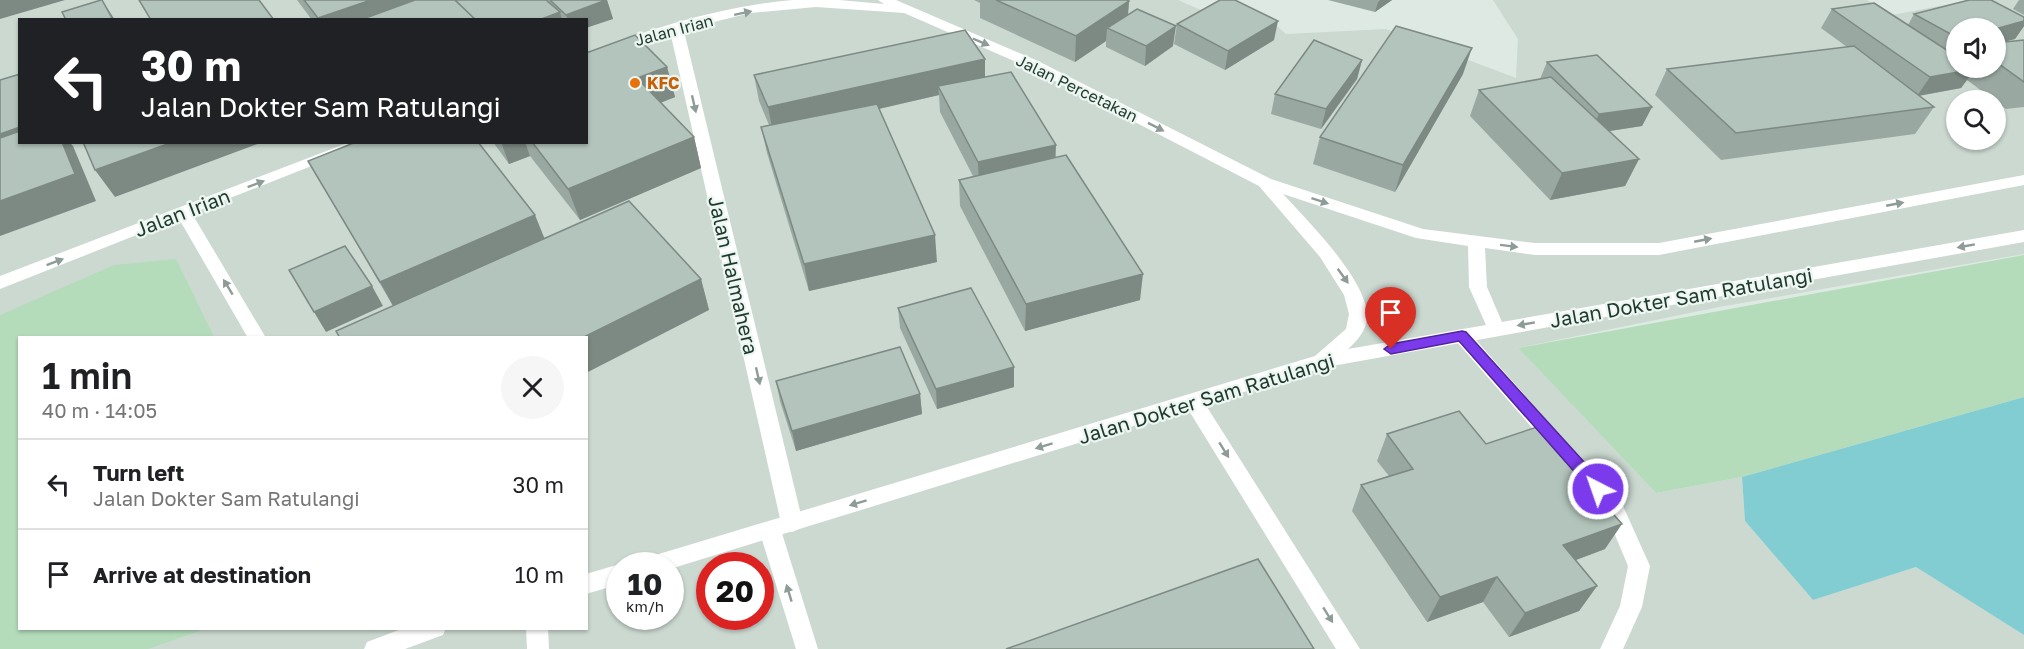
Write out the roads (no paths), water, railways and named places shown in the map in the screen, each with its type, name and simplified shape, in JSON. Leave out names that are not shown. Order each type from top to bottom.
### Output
[{"type":"main road","name":"Jalan Percetakan","points":[[885,0],[1034,64],[1265,183]]},
{"type":"main road","name":"Jalan Irian","points":[[588,57],[676,27],[802,3],[908,11]]},
{"type":"main road","name":"Jalan Halmahera","points":[[676,27],[792,523]]},
{"type":"main road","name":"Jalan Irian","points":[[0,283],[360,144]]},
{"type":"main road","points":[[1265,183],[1422,234],[1535,249],[1659,249],[2024,180]]},
{"type":"main road","points":[[1265,183],[1348,283],[1358,311],[1355,329],[1321,362]]},
{"type":"main road","points":[[183,212],[256,336]]},
{"type":"main road","name":"Jalan Dokter Sam Ratulangi","points":[[684,556],[1321,362],[2024,236]]},
{"type":"main road","points":[[1477,241],[1474,269],[1479,299],[1497,329]]},
{"type":"main road","points":[[1462,336],[1613,506],[1639,566],[1630,607],[1611,649]]},
{"type":"main road","points":[[1193,401],[1349,649]]},
{"type":"main road","points":[[770,530],[807,649]]},
{"type":"main road","points":[[588,583],[606,578]]},
{"type":"main road","points":[[375,649],[429,630]]},
{"type":"main road","points":[[537,630],[538,649]]},
{"type":"water","points":[[2024,397],[2024,635],[1916,567],[1813,600],[1745,521],[1742,477]]},
{"type":"place","name":"KFC","points":[[635,83]]}]
